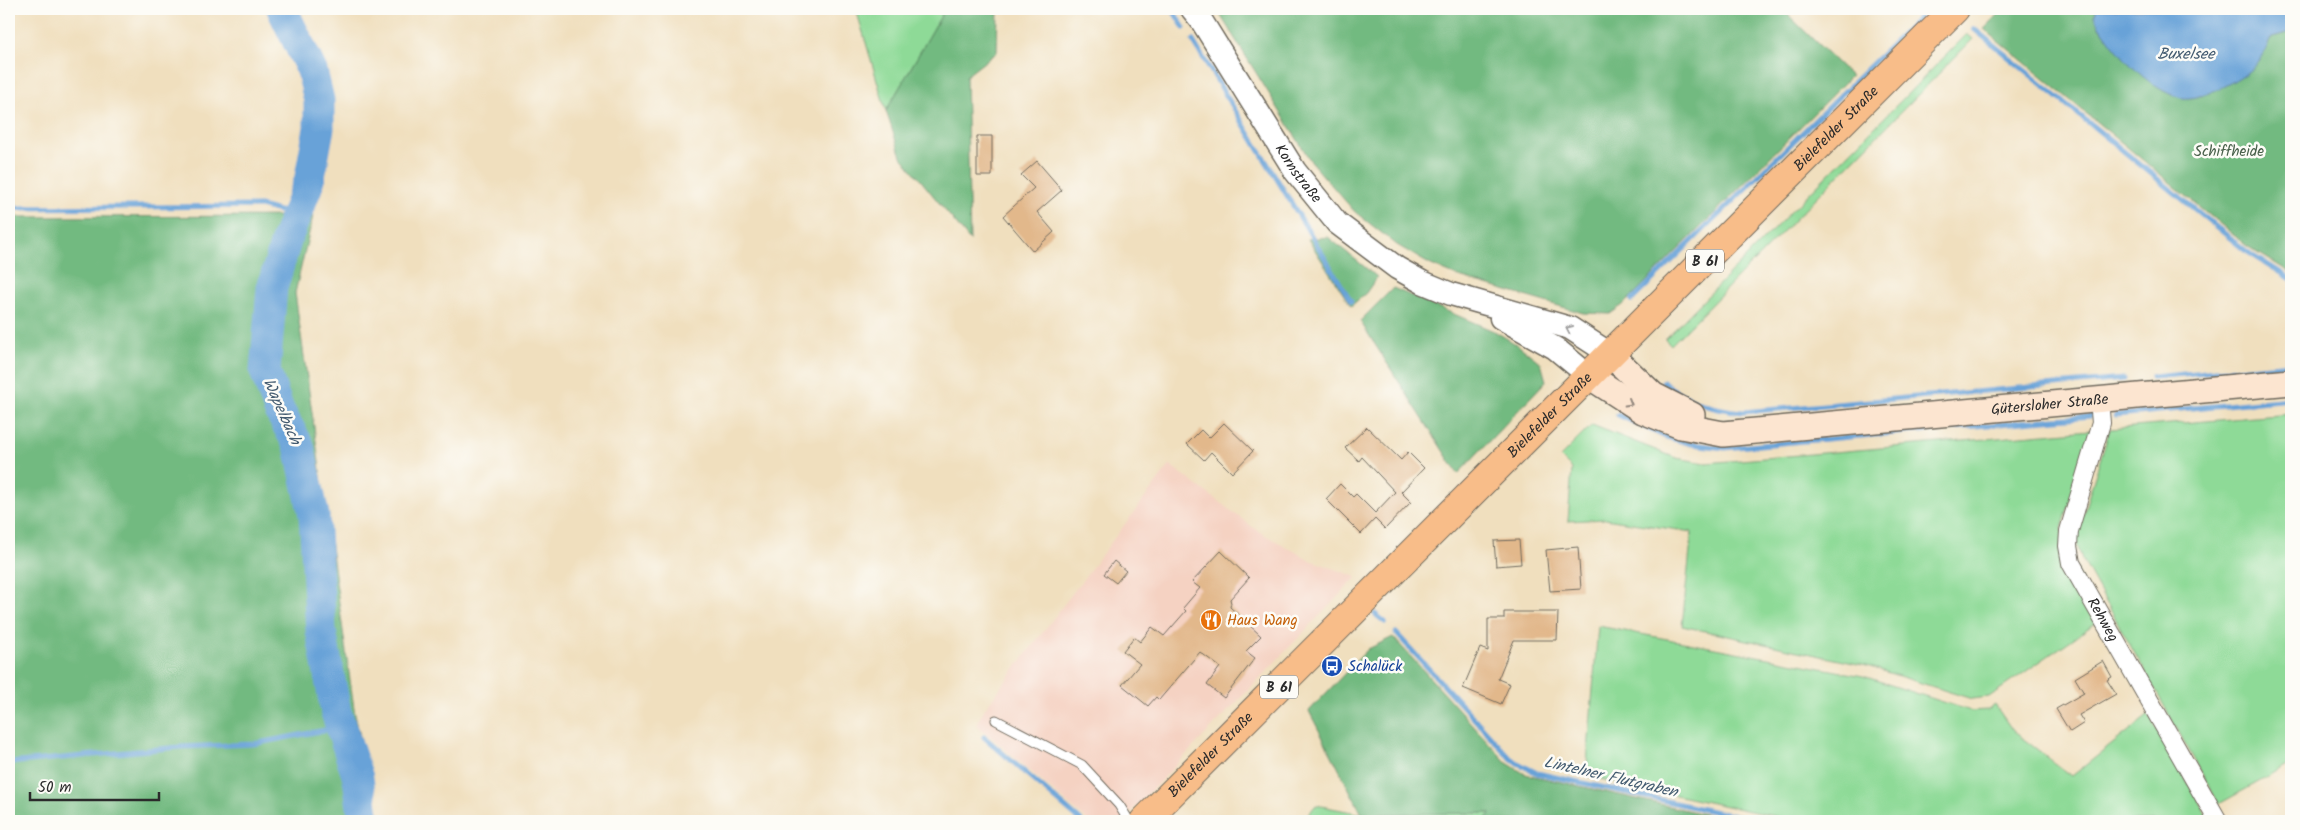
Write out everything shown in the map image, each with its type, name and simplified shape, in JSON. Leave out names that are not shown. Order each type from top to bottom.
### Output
[{"type":"main road","name":"Bielefelder Straße","points":[[1144,821],[1956,9]]},
{"type":"main road","name":"Gütersloher Straße","points":[[1610,354],[1653,395],[1684,412],[1724,425],[1808,426]]},
{"type":"main road","name":"Gütersloher Straße","points":[[1589,376],[1643,411],[1681,426],[1723,434],[2291,382]]},
{"type":"street","name":"Kornstraße","points":[[1192,9],[1201,20],[1295,172],[1337,224],[1399,265],[1469,305],[1513,324],[1554,348],[1589,376]]},
{"type":"street","name":"Kornstraße","points":[[1451,294],[1570,328],[1610,354]]},
{"type":"street","name":"Rehweg","points":[[2099,399],[2101,423],[2069,531],[2068,546],[2071,563],[2218,821]]},
{"type":"lane","points":[[996,720],[1082,765],[1119,805],[1129,821]]},
{"type":"shaded area","points":[[1170,465],[1258,531],[1310,560],[1357,577],[1122,821],[1088,821],[978,726],[978,721],[985,708]]},
{"type":"green space","points":[[856,9],[945,9],[886,111]]},
{"type":"green space","points":[[945,9],[998,9],[997,52],[966,76],[970,241],[901,156],[886,111]]},
{"type":"green space","points":[[1223,9],[1782,9],[1851,76],[1623,305],[1610,314],[1583,313],[1459,277],[1429,264],[1397,245],[1355,212],[1312,163],[1219,13]]},
{"type":"green space","name":"Schiffheide","points":[[2004,9],[2097,9],[2094,16],[2100,27],[2131,65],[2201,96],[2224,86],[2255,66],[2272,37],[2291,32],[2291,273],[2247,246],[1984,29]]},
{"type":"green space","points":[[1967,34],[1973,39],[1671,345],[1665,339]]},
{"type":"green space","points":[[313,216],[295,293],[355,715],[380,821],[9,821],[9,217]]},
{"type":"green space","points":[[1328,237],[1377,277],[1366,293],[1351,306],[1308,239]]},
{"type":"green space","points":[[1393,288],[1496,332],[1519,346],[1541,363],[1546,381],[1458,474],[1360,321]]},
{"type":"green space","points":[[2291,414],[2291,764],[2219,804],[2082,559],[2077,544],[2077,533],[2110,429]]},
{"type":"green space","points":[[1592,425],[1676,458],[1706,463],[2091,430],[2062,529],[2097,622],[1989,697],[1972,699],[1867,666],[1682,626],[1692,532],[1605,519],[1568,521],[1572,469],[1560,457]]},
{"type":"green space","points":[[1598,626],[1863,676],[1971,711],[1988,710],[1995,705],[2013,731],[2072,776],[2149,715],[2210,821],[1797,821],[1586,776]]},
{"type":"green space","points":[[1393,637],[1507,763],[1525,774],[1735,821],[1485,821],[1490,813],[1362,814],[1309,711],[1368,649]]},
{"type":"green space","points":[[1316,805],[1362,814],[1491,813],[1484,821],[1303,821]]},
{"type":"water","name":"Buxelsee","points":[[2097,9],[2291,9],[2291,32],[2272,37],[2258,63],[2240,77],[2210,93],[2182,98],[2169,94],[2156,86],[2131,66],[2101,28],[2094,16]]},
{"type":"building","points":[[977,136],[992,136],[992,176],[977,176]]},
{"type":"building","points":[[1037,161],[1062,190],[1037,212],[1054,232],[1033,251],[1003,216],[1034,188],[1021,175]]},
{"type":"building","points":[[1224,423],[1253,451],[1232,473],[1211,452],[1204,460],[1187,444],[1201,430],[1209,438]]},
{"type":"building","points":[[1367,427],[1401,460],[1408,452],[1424,468],[1401,492],[1411,502],[1385,529],[1375,519],[1361,534],[1326,499],[1340,484],[1353,497],[1356,494],[1375,513],[1395,492],[1362,457],[1359,461],[1345,448]]},
{"type":"building","points":[[1519,540],[1521,564],[1496,566],[1494,541]]},
{"type":"building","points":[[1578,547],[1581,589],[1550,591],[1546,550]]},
{"type":"building","name":"Haus Wang","points":[[1221,551],[1249,578],[1230,599],[1230,607],[1261,636],[1246,651],[1255,658],[1224,698],[1207,685],[1220,667],[1200,652],[1159,700],[1156,697],[1148,706],[1122,685],[1140,664],[1123,651],[1134,637],[1140,642],[1152,627],[1164,636],[1186,611],[1183,608],[1200,588],[1192,582]]},
{"type":"building","points":[[1114,561],[1126,571],[1116,583],[1104,574]]},
{"type":"building","points":[[1504,612],[1558,612],[1557,640],[1514,640],[1498,679],[1510,684],[1501,704],[1463,688],[1480,648],[1488,651],[1488,619],[1504,619]]},
{"type":"building","points":[[2103,661],[2112,677],[2107,680],[2116,694],[2079,715],[2084,723],[2070,732],[2056,709],[2084,693],[2075,678]]},
{"type":"waterway","name":"Wapelbach","points":[[282,9],[312,71],[319,100],[319,128],[309,182],[287,238],[272,288],[265,371],[279,410],[299,446],[314,515],[321,631],[336,712],[358,778],[364,821]]},
{"type":"waterway","points":[[1172,9],[1184,28]]},
{"type":"waterway","points":[[1632,300],[1920,17]]},
{"type":"waterway","points":[[1974,29],[2246,251],[2291,279]]},
{"type":"waterway","points":[[1193,41],[1351,301]]},
{"type":"waterway","points":[[9,208],[260,206],[295,215]]},
{"type":"waterway","points":[[2152,377],[2291,364]]},
{"type":"waterway","points":[[1663,382],[1672,389],[1700,403],[1721,409],[1743,412],[2124,379]]},
{"type":"waterway","points":[[2116,415],[2291,399]]},
{"type":"waterway","points":[[1618,415],[1666,437],[1692,444],[1725,448],[2091,416]]},
{"type":"waterway","name":"Lintelner Flutgraben","points":[[1375,614],[1385,622]]},
{"type":"waterway","name":"Lintelner Flutgraben","points":[[1396,633],[1512,760],[1537,773],[1758,821]]},
{"type":"waterway","points":[[9,763],[180,747],[253,744],[341,727]]},
{"type":"waterway","points":[[984,737],[1081,821]]},
{"type":"place","name":"Haus Wang","points":[[1211,620]]},
{"type":"place","name":"Schalück","points":[[1332,666]]}]
